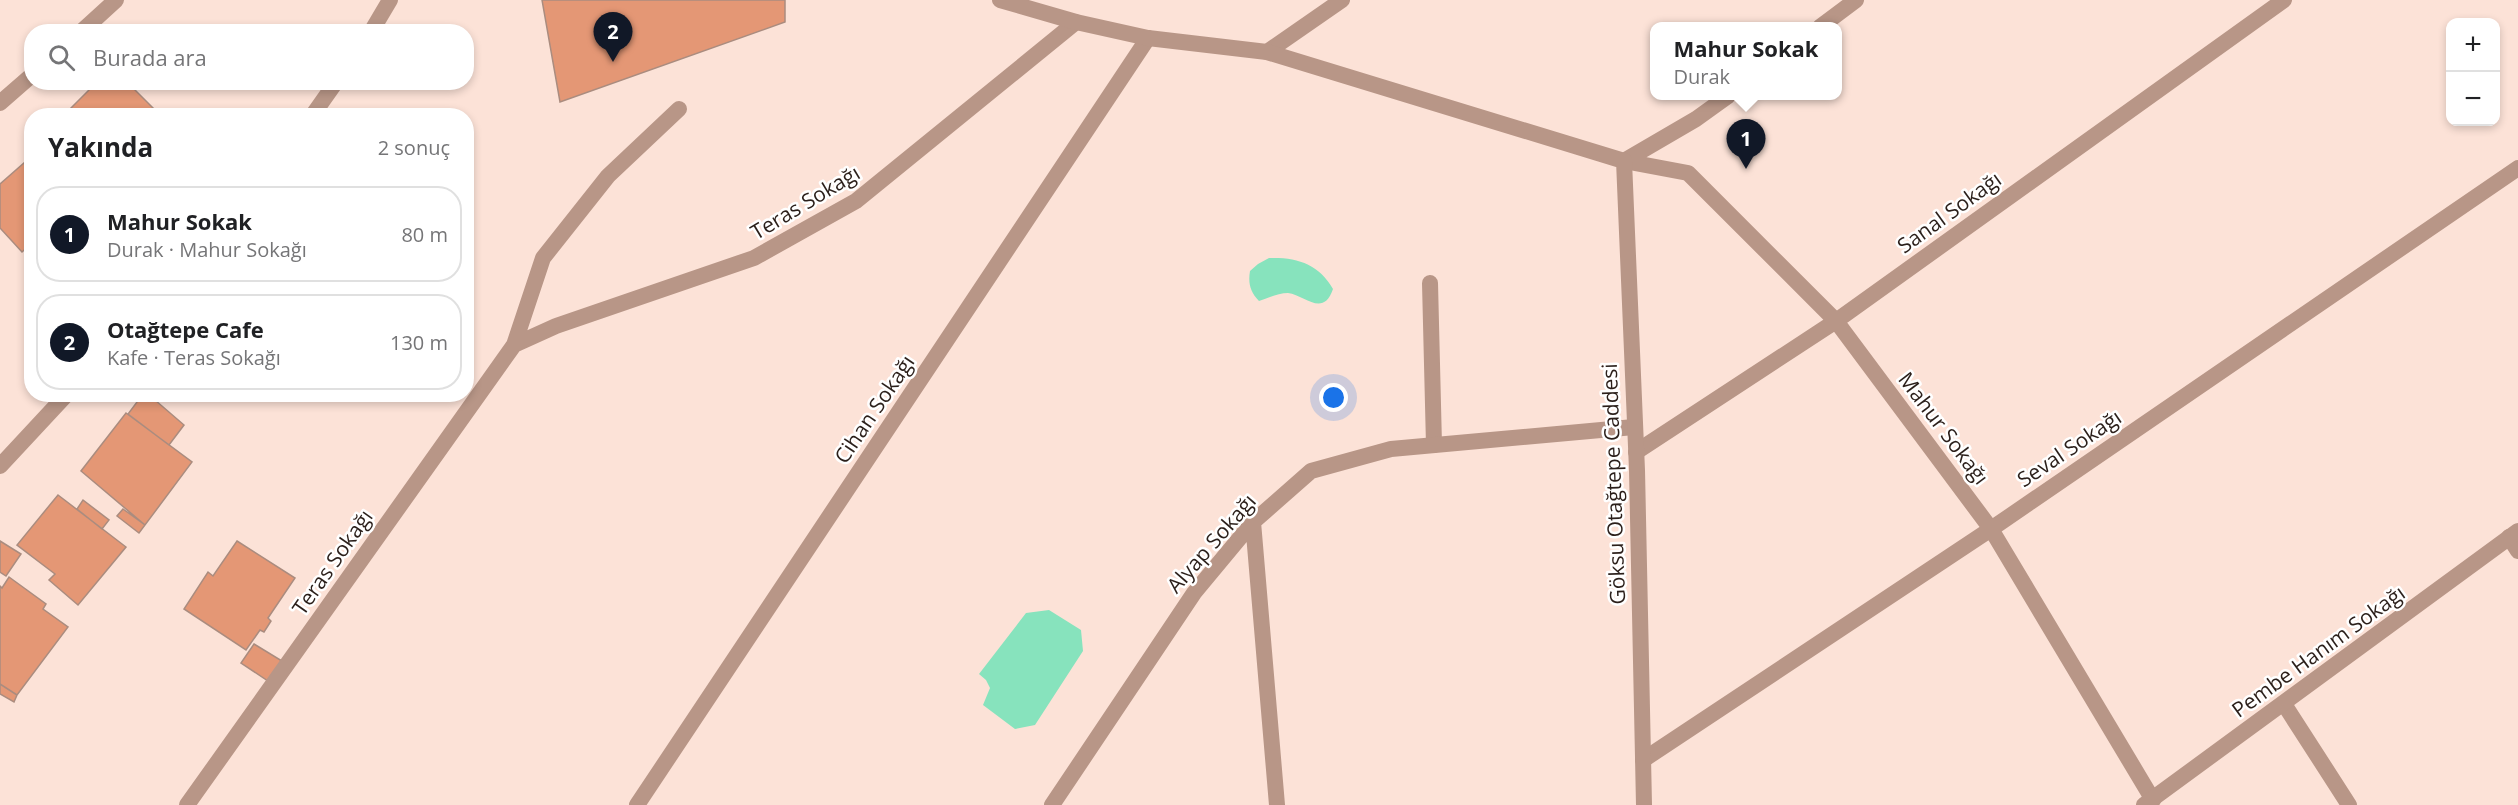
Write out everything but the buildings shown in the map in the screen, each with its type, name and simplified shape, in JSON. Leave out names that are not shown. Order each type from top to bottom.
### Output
[{"type":"street","points":[[90,24],[116,0]]},
{"type":"street","points":[[376,24],[390,0]]},
{"type":"street","name":"Mahur Sokağı","points":[[1000,0],[1076,22],[1148,38],[1268,52],[1624,161],[1688,173],[1836,321],[1991,529],[2149,802]]},
{"type":"street","points":[[1268,52],[1342,0]]},
{"type":"street","points":[[1827,22],[1856,0]]},
{"type":"street","name":"Sanal Sokağı","points":[[1636,452],[1836,321],[2284,0]]},
{"type":"street","name":"Teras Sokağı","points":[[514,345],[556,326],[754,258],[856,201],[1076,22]]},
{"type":"street","name":"Cihan Sokağı","points":[[637,805],[1148,38]]},
{"type":"street","points":[[0,102],[24,82]]},
{"type":"street","points":[[318,108],[330,90]]},
{"type":"street","points":[[1624,161],[1696,119],[1722,100]]},
{"type":"street","name":"Teras Sokağı","points":[[474,401],[514,345],[543,258],[608,176],[679,109]]},
{"type":"street","name":"Göksu Otağtepe Caddesi","points":[[1624,161],[1636,452],[1644,805]]},
{"type":"street","name":"Seval Sokağı","points":[[1643,760],[1991,529],[2518,168]]},
{"type":"street","points":[[1430,284],[1434,445]]},
{"type":"street","points":[[0,466],[60,402]]},
{"type":"street","name":"Teras Sokağı","points":[[187,805],[473,402]]},
{"type":"street","name":"Alyap Sokağı","points":[[1052,805],[1194,593],[1254,522],[1311,471],[1391,449],[1634,427]]},
{"type":"street","points":[[1254,522],[1277,805]]},
{"type":"street","name":"Pembe Hanım Sokağı","points":[[2149,802],[2515,540]]},
{"type":"street","points":[[2284,704],[2349,805]]},
{"type":"shaded area","points":[[1269,258],[1298,261],[1314,268],[1321,273],[1333,289],[1329,298],[1319,304],[1288,293],[1259,301],[1250,287],[1250,271]]},
{"type":"shaded area","points":[[1049,610],[1081,630],[1083,651],[1035,725],[1015,729],[983,705],[990,688],[979,674],[1026,613]]},
{"type":"place","name":"Otağtepe Cafe","points":[[613,62]]},
{"type":"place","name":"Mahur Sokak","points":[[1746,169]]}]
